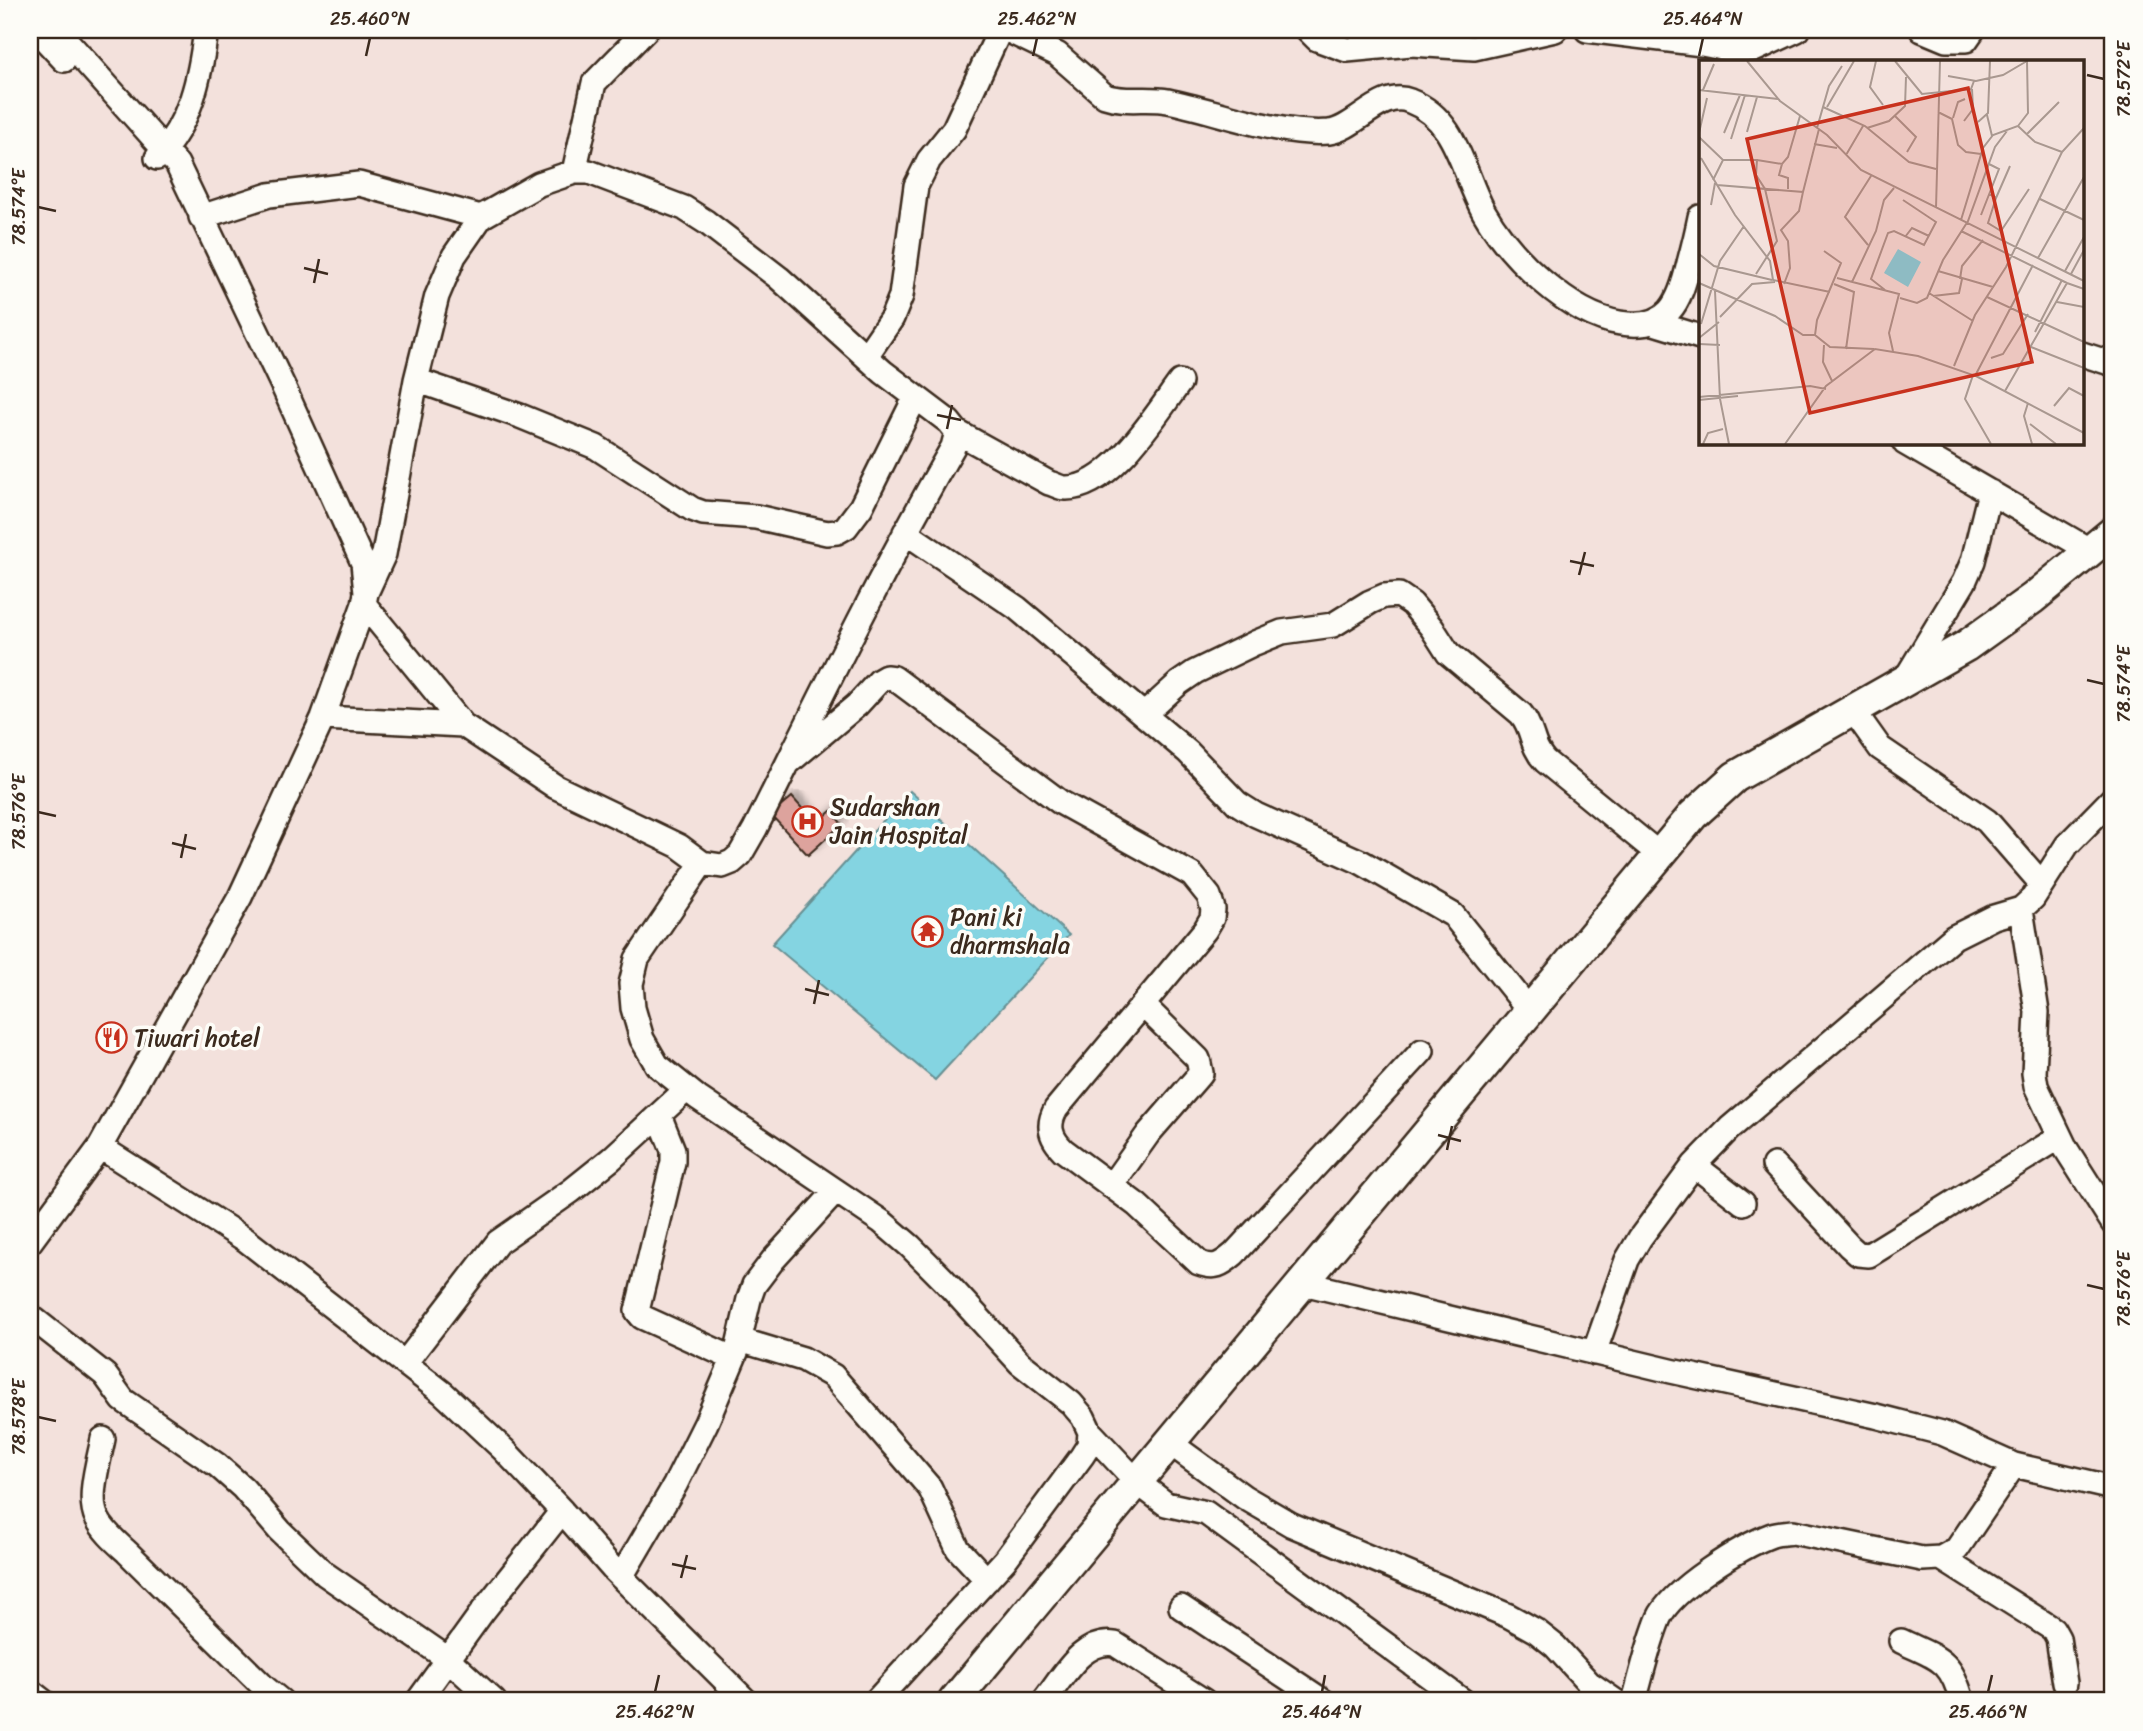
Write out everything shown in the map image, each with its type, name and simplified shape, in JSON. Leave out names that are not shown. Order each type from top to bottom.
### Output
[{"type":"main road","points":[[954,1701],[1693,815],[1735,777],[1966,646],[2106,542]]},
{"type":"street","points":[[36,30],[155,149],[177,164],[284,386],[363,563],[365,598],[463,725],[556,787],[679,846],[702,863],[722,866],[740,855],[905,532],[953,447],[957,432]]},
{"type":"street","points":[[57,30],[155,149],[271,395],[349,569],[352,634]]},
{"type":"street","points":[[155,149],[179,96],[191,30]]},
{"type":"street","points":[[155,149],[183,122],[192,103],[206,30]]},
{"type":"street","points":[[574,172],[594,83],[646,30]]},
{"type":"street","points":[[866,356],[892,318],[901,296],[916,186],[921,172],[954,129],[1000,30]]},
{"type":"street","points":[[1007,30],[1057,54],[1105,96],[1114,99],[1169,101],[1290,130],[1317,133],[1334,131],[1349,126],[1377,106],[1394,99],[1409,100],[1435,118],[1447,131],[1457,148],[1483,211],[1503,241],[1530,269],[1575,304],[1598,317],[1618,323],[1633,325],[1651,322],[1666,316],[1676,306],[1683,290],[1699,222]]},
{"type":"street","points":[[1308,30],[1317,39],[1347,50],[1411,44],[1474,48],[1555,30]]},
{"type":"street","points":[[1587,30],[1726,46],[1738,51],[1756,49],[1797,30]]},
{"type":"street","points":[[1922,30],[1946,40],[1967,44]]},
{"type":"street","points":[[30,1242],[100,1147],[240,897],[323,718],[365,598],[384,554],[416,380],[437,296],[454,256],[481,217],[539,184],[574,172],[589,172],[684,208],[779,278],[915,398],[949,422],[957,432],[1049,483],[1064,488],[1080,485],[1097,477],[1117,462],[1180,382]]},
{"type":"street","points":[[201,217],[269,195],[359,184],[481,217]]},
{"type":"street","points":[[1651,322],[1699,337]]},
{"type":"street","points":[[2084,355],[2113,364]]},
{"type":"street","points":[[416,380],[596,447],[692,509],[703,513],[756,517],[827,533],[846,527],[861,507],[915,398]]},
{"type":"street","points":[[1907,444],[1990,492],[2106,542]]},
{"type":"street","points":[[1904,681],[1964,582],[1973,561],[1990,492]]},
{"type":"street","points":[[905,532],[1017,608],[1188,752],[1237,803],[1256,815],[1361,862],[1453,915],[1530,1010]]},
{"type":"street","points":[[1145,714],[1195,672],[1255,643],[1282,632],[1333,625],[1377,599],[1399,595],[1412,604],[1432,628],[1447,653],[1521,714],[1527,721],[1535,751],[1545,761],[1660,855]]},
{"type":"street","points":[[788,763],[857,705],[879,681],[886,677],[894,678],[1060,802],[1192,875],[1209,896],[1213,909],[1212,918],[1205,930],[1056,1108],[1051,1118],[1050,1132],[1055,1142],[1161,1226],[1199,1263],[1210,1267],[1221,1265],[1422,1051]]},
{"type":"street","points":[[1853,710],[1880,748],[1987,821],[2041,883]]},
{"type":"street","points":[[323,718],[463,725]]},
{"type":"street","points":[[1594,1353],[1628,1260],[1640,1238],[1694,1165],[1730,1128],[1954,937],[1994,917],[2021,909],[2033,898],[2067,845],[2113,798]]},
{"type":"street","points":[[702,863],[637,959],[631,984],[633,1008],[642,1039],[657,1065],[687,1090],[882,1222],[910,1246],[1006,1349],[1071,1403],[1083,1417],[1090,1432],[1137,1482],[1166,1504],[1206,1514],[1463,1701]]},
{"type":"street","points":[[2021,909],[2037,1012],[2034,1062],[2036,1086],[2060,1137],[2113,1223]]},
{"type":"street","points":[[1111,1186],[1147,1134],[1200,1073],[1198,1059],[1143,1005]]},
{"type":"street","points":[[405,1363],[498,1242],[611,1160],[687,1090]]},
{"type":"street","points":[[659,1115],[673,1150],[673,1162],[637,1311],[642,1317],[736,1349],[803,1359],[833,1376],[930,1488],[958,1549],[987,1580]]},
{"type":"street","points":[[1774,1165],[1857,1254],[1869,1255],[2060,1137]]},
{"type":"street","points":[[100,1147],[246,1240],[443,1393],[504,1450],[621,1577],[746,1701]]},
{"type":"street","points":[[1694,1165],[1743,1202]]},
{"type":"street","points":[[621,1577],[675,1485],[706,1423],[736,1349],[754,1285],[773,1260],[836,1191]]},
{"type":"street","points":[[1303,1283],[1594,1353],[1889,1419],[1942,1433],[2014,1465],[2113,1488]]},
{"type":"street","points":[[30,1316],[105,1375],[123,1400],[217,1465],[243,1488],[280,1531],[325,1574],[447,1659],[494,1701]]},
{"type":"street","points":[[876,1701],[1005,1560],[1089,1446],[1090,1432]]},
{"type":"street","points":[[103,1439],[93,1505],[97,1518],[108,1533],[213,1639],[281,1701]]},
{"type":"street","points":[[1170,1443],[1244,1497],[1292,1525],[1509,1616],[1536,1631],[1555,1646],[1589,1683],[1615,1701]]},
{"type":"street","points":[[1634,1701],[1659,1617],[1667,1603],[1734,1554],[1774,1534],[1793,1532],[1922,1559],[1941,1558],[1957,1549],[2014,1465]]},
{"type":"street","points":[[418,1701],[483,1611],[562,1511]]},
{"type":"street","points":[[1941,1558],[2053,1629],[2058,1638],[2065,1683]]},
{"type":"street","points":[[1181,1607],[1323,1701]]},
{"type":"street","points":[[1901,1641],[1936,1657],[1949,1667],[1956,1679],[1962,1701]]},
{"type":"street","points":[[1044,1701],[1080,1655],[1104,1642],[1115,1644],[1204,1701]]},
{"type":"street","points":[[30,1691],[43,1701]]},
{"type":"water","points":[[910,791],[1069,935],[935,1080],[772,944]]},
{"type":"building","points":[[792,797],[816,824],[831,811],[842,824],[808,855],[771,815]]},
{"type":"place","name":"Sudarshan Jain Hospital","points":[[807,821]]},
{"type":"place","name":"Pani ki dharmshala","points":[[927,931]]},
{"type":"place","name":"Tiwari hotel","points":[[111,1038]]}]
